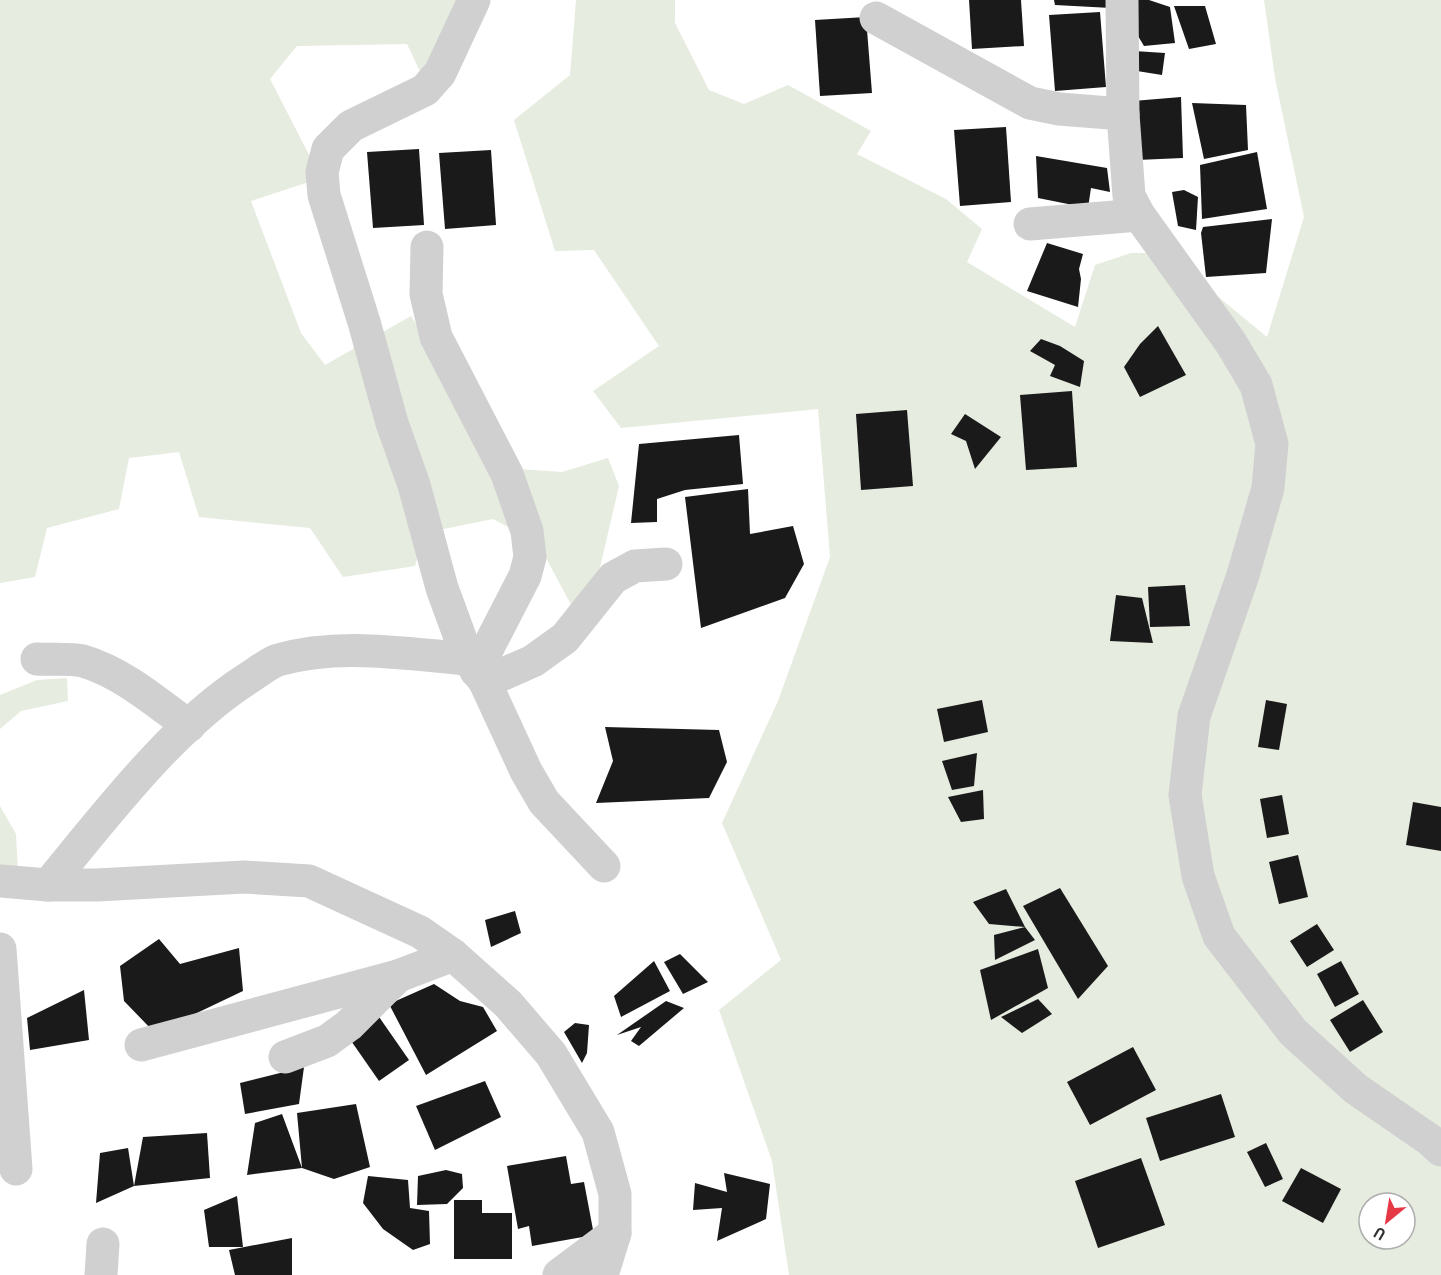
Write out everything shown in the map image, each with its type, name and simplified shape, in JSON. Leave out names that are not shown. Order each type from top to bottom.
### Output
[{"type":"street","points":[[474,0],[440,73],[425,90],[351,126],[328,149],[322,172],[324,195],[364,322],[392,423],[414,485],[442,588],[476,671],[544,802],[604,866]]},
{"type":"street","points":[[1122,0],[1123,114],[1130,196],[1139,215],[1231,344],[1256,385],[1272,444],[1268,488],[1243,575],[1194,716],[1185,795],[1198,876],[1219,936],[1293,1032],[1356,1089],[1441,1150]]},
{"type":"street","points":[[876,18],[1030,103],[1059,109],[1123,114]]},
{"type":"street","points":[[1030,224],[1139,215]]},
{"type":"street","points":[[427,247],[426,294],[436,337],[507,474],[527,531],[530,557],[525,576],[476,671]]},
{"type":"street","points":[[48,885],[112,807],[176,738],[231,689],[275,661],[308,653],[358,651],[476,671],[533,661],[565,638],[613,578],[635,566],[666,564]]},
{"type":"street","points":[[37,659],[82,661],[116,675],[139,688],[189,726]]},
{"type":"street","points":[[0,881],[48,885],[244,878],[309,882],[343,895],[420,932],[453,955],[508,1004],[551,1054],[598,1132],[615,1194],[615,1233],[602,1275]]},
{"type":"street","points":[[0,949],[16,1169]]},
{"type":"street","points":[[141,1045],[398,976],[453,955]]},
{"type":"street","points":[[285,1057],[327,1041],[350,1025],[398,976]]},
{"type":"street","points":[[560,1275],[615,1233]]},
{"type":"shaded area","points":[[0,0],[477,0],[432,97],[407,44],[297,46],[270,79],[321,178],[251,201],[301,333],[325,365],[411,316],[506,468],[562,472],[608,458],[619,486],[598,576],[576,614],[538,543],[493,519],[424,533],[415,566],[343,577],[310,528],[199,517],[179,452],[129,458],[119,509],[47,528],[35,577],[0,583]]},
{"type":"shaded area","points":[[576,0],[675,0],[675,23],[709,90],[744,104],[788,85],[871,131],[857,154],[946,199],[982,229],[967,262],[1075,327],[1095,265],[1131,253],[1165,253],[1267,337],[1304,217],[1275,78],[1264,0],[1441,0],[1441,1275],[789,1275],[772,1161],[719,1010],[781,960],[722,823],[778,701],[830,557],[818,409],[621,428],[593,391],[659,346],[594,250],[555,251],[514,120],[570,75]]},
{"type":"shaded area","points":[[67,678],[68,701],[21,711],[0,729],[0,695],[37,680]]},
{"type":"shaded area","points":[[0,806],[16,834],[18,873],[0,870]]},
{"type":"building","points":[[969,0],[1021,0],[1024,46],[972,49]]},
{"type":"building","points":[[1054,0],[1107,0],[1111,8],[1055,5]]},
{"type":"building","points":[[1137,0],[1149,0],[1170,7],[1175,43],[1144,46],[1132,26]]},
{"type":"building","points":[[1174,6],[1205,6],[1216,44],[1189,49]]},
{"type":"building","points":[[1100,12],[1106,87],[1055,91],[1049,15]]},
{"type":"building","points":[[866,17],[872,93],[820,96],[815,20]]},
{"type":"building","points":[[1134,51],[1165,53],[1162,75],[1137,71]]},
{"type":"building","points":[[1181,97],[1183,158],[1137,160],[1133,101]]},
{"type":"building","points":[[1192,103],[1246,105],[1248,150],[1204,159]]},
{"type":"building","points":[[1006,127],[1011,202],[960,206],[954,130]]},
{"type":"building","points":[[419,149],[424,225],[373,228],[367,152]]},
{"type":"building","points":[[491,150],[496,225],[445,229],[439,153]]},
{"type":"building","points":[[1257,152],[1267,209],[1202,219],[1200,165]]},
{"type":"building","points":[[1036,156],[1107,168],[1110,192],[1091,188],[1088,208],[1038,198]]},
{"type":"building","points":[[1184,190],[1198,197],[1196,230],[1178,226],[1172,192]]},
{"type":"building","points":[[1272,219],[1266,273],[1206,277],[1201,233],[1203,227]]},
{"type":"building","points":[[1047,243],[1083,254],[1079,269],[1081,279],[1078,307],[1027,291]]},
{"type":"building","points":[[1158,326],[1186,375],[1140,397],[1124,367],[1140,344]]},
{"type":"building","points":[[1041,339],[1060,346],[1084,361],[1080,387],[1050,376],[1055,365],[1030,351]]},
{"type":"building","points":[[1072,391],[1077,467],[1026,470],[1020,395]]},
{"type":"building","points":[[907,410],[913,486],[861,490],[856,414]]},
{"type":"building","points":[[965,414],[1001,437],[975,469],[966,441],[951,434]]},
{"type":"building","points":[[739,435],[743,484],[685,490],[657,499],[657,522],[631,523],[639,444]]},
{"type":"building","points":[[748,489],[750,534],[793,526],[804,564],[785,598],[701,628],[685,497]]},
{"type":"building","points":[[1185,585],[1190,626],[1150,627],[1148,587]]},
{"type":"building","points":[[1116,595],[1142,598],[1153,643],[1110,641]]},
{"type":"building","points":[[982,700],[988,732],[944,742],[937,709]]},
{"type":"building","points":[[1266,700],[1287,704],[1279,750],[1258,747]]},
{"type":"building","points":[[605,727],[719,730],[727,762],[709,798],[596,803],[613,761]]},
{"type":"building","points":[[977,753],[974,786],[952,790],[942,761]]},
{"type":"building","points":[[983,790],[984,819],[961,822],[948,797]]},
{"type":"building","points":[[1282,795],[1289,834],[1267,838],[1260,799]]},
{"type":"building","points":[[1413,802],[1441,807],[1441,851],[1406,845]]},
{"type":"building","points":[[1298,855],[1308,897],[1279,904],[1269,862]]},
{"type":"building","points":[[1060,888],[1108,966],[1078,999],[1023,906]]},
{"type":"building","points":[[1006,889],[1025,927],[989,924],[973,902]]},
{"type":"building","points":[[515,911],[521,933],[491,947],[485,920]]},
{"type":"building","points":[[1317,924],[1334,950],[1307,967],[1290,941]]},
{"type":"building","points":[[1025,927],[1035,940],[995,960],[994,935]]},
{"type":"building","points":[[159,939],[180,964],[239,948],[243,991],[155,1033],[124,1001],[120,966]]},
{"type":"building","points":[[1038,949],[1048,988],[991,1020],[980,970]]},
{"type":"building","points":[[680,954],[708,982],[683,994],[664,962]]},
{"type":"building","points":[[654,961],[670,991],[621,1017],[614,996]]},
{"type":"building","points":[[1341,961],[1359,994],[1335,1007],[1317,974]]},
{"type":"building","points":[[434,984],[460,1001],[483,1007],[497,1031],[426,1075],[389,1004]]},
{"type":"building","points":[[84,990],[89,1040],[30,1050],[27,1018]]},
{"type":"building","points":[[1038,999],[1052,1014],[1022,1033],[1001,1017]]},
{"type":"building","points":[[1363,1000],[1383,1032],[1350,1052],[1330,1020]]},
{"type":"building","points":[[666,1001],[684,1008],[639,1046],[631,1041],[641,1027],[617,1035]]},
{"type":"building","points":[[377,1014],[409,1060],[379,1081],[347,1035]]},
{"type":"building","points":[[575,1023],[589,1025],[587,1053],[582,1063],[564,1032]]},
{"type":"building","points":[[1133,1047],[1156,1090],[1090,1125],[1067,1082]]},
{"type":"building","points":[[304,1067],[299,1104],[245,1114],[240,1083]]},
{"type":"building","points":[[485,1081],[501,1117],[435,1150],[416,1106]]},
{"type":"building","points":[[1221,1094],[1235,1137],[1160,1161],[1146,1118]]},
{"type":"building","points":[[356,1104],[370,1167],[334,1179],[302,1168],[297,1113]]},
{"type":"building","points":[[282,1114],[302,1168],[247,1175],[255,1123]]},
{"type":"building","points":[[207,1133],[210,1178],[134,1186],[143,1137]]},
{"type":"building","points":[[1266,1143],[1283,1179],[1265,1187],[1247,1152]]},
{"type":"building","points":[[128,1148],[134,1186],[96,1203],[100,1153]]},
{"type":"building","points":[[566,1156],[571,1184],[584,1182],[594,1235],[532,1246],[529,1226],[518,1229],[507,1166]]},
{"type":"building","points":[[1141,1158],[1165,1225],[1098,1248],[1075,1181]]},
{"type":"building","points":[[1301,1168],[1341,1189],[1323,1223],[1282,1201]]},
{"type":"building","points":[[446,1170],[462,1174],[463,1188],[447,1204],[417,1205],[418,1176]]},
{"type":"building","points":[[724,1173],[770,1184],[766,1219],[717,1241],[722,1208],[693,1210],[695,1183],[727,1192]]},
{"type":"building","points":[[368,1176],[408,1180],[410,1208],[429,1211],[430,1244],[413,1250],[383,1229],[363,1203]]},
{"type":"building","points":[[237,1196],[243,1247],[209,1247],[204,1210]]},
{"type":"building","points":[[454,1200],[482,1200],[482,1213],[512,1213],[512,1259],[454,1259]]},
{"type":"building","points":[[292,1238],[292,1275],[235,1275],[229,1250]]}]
